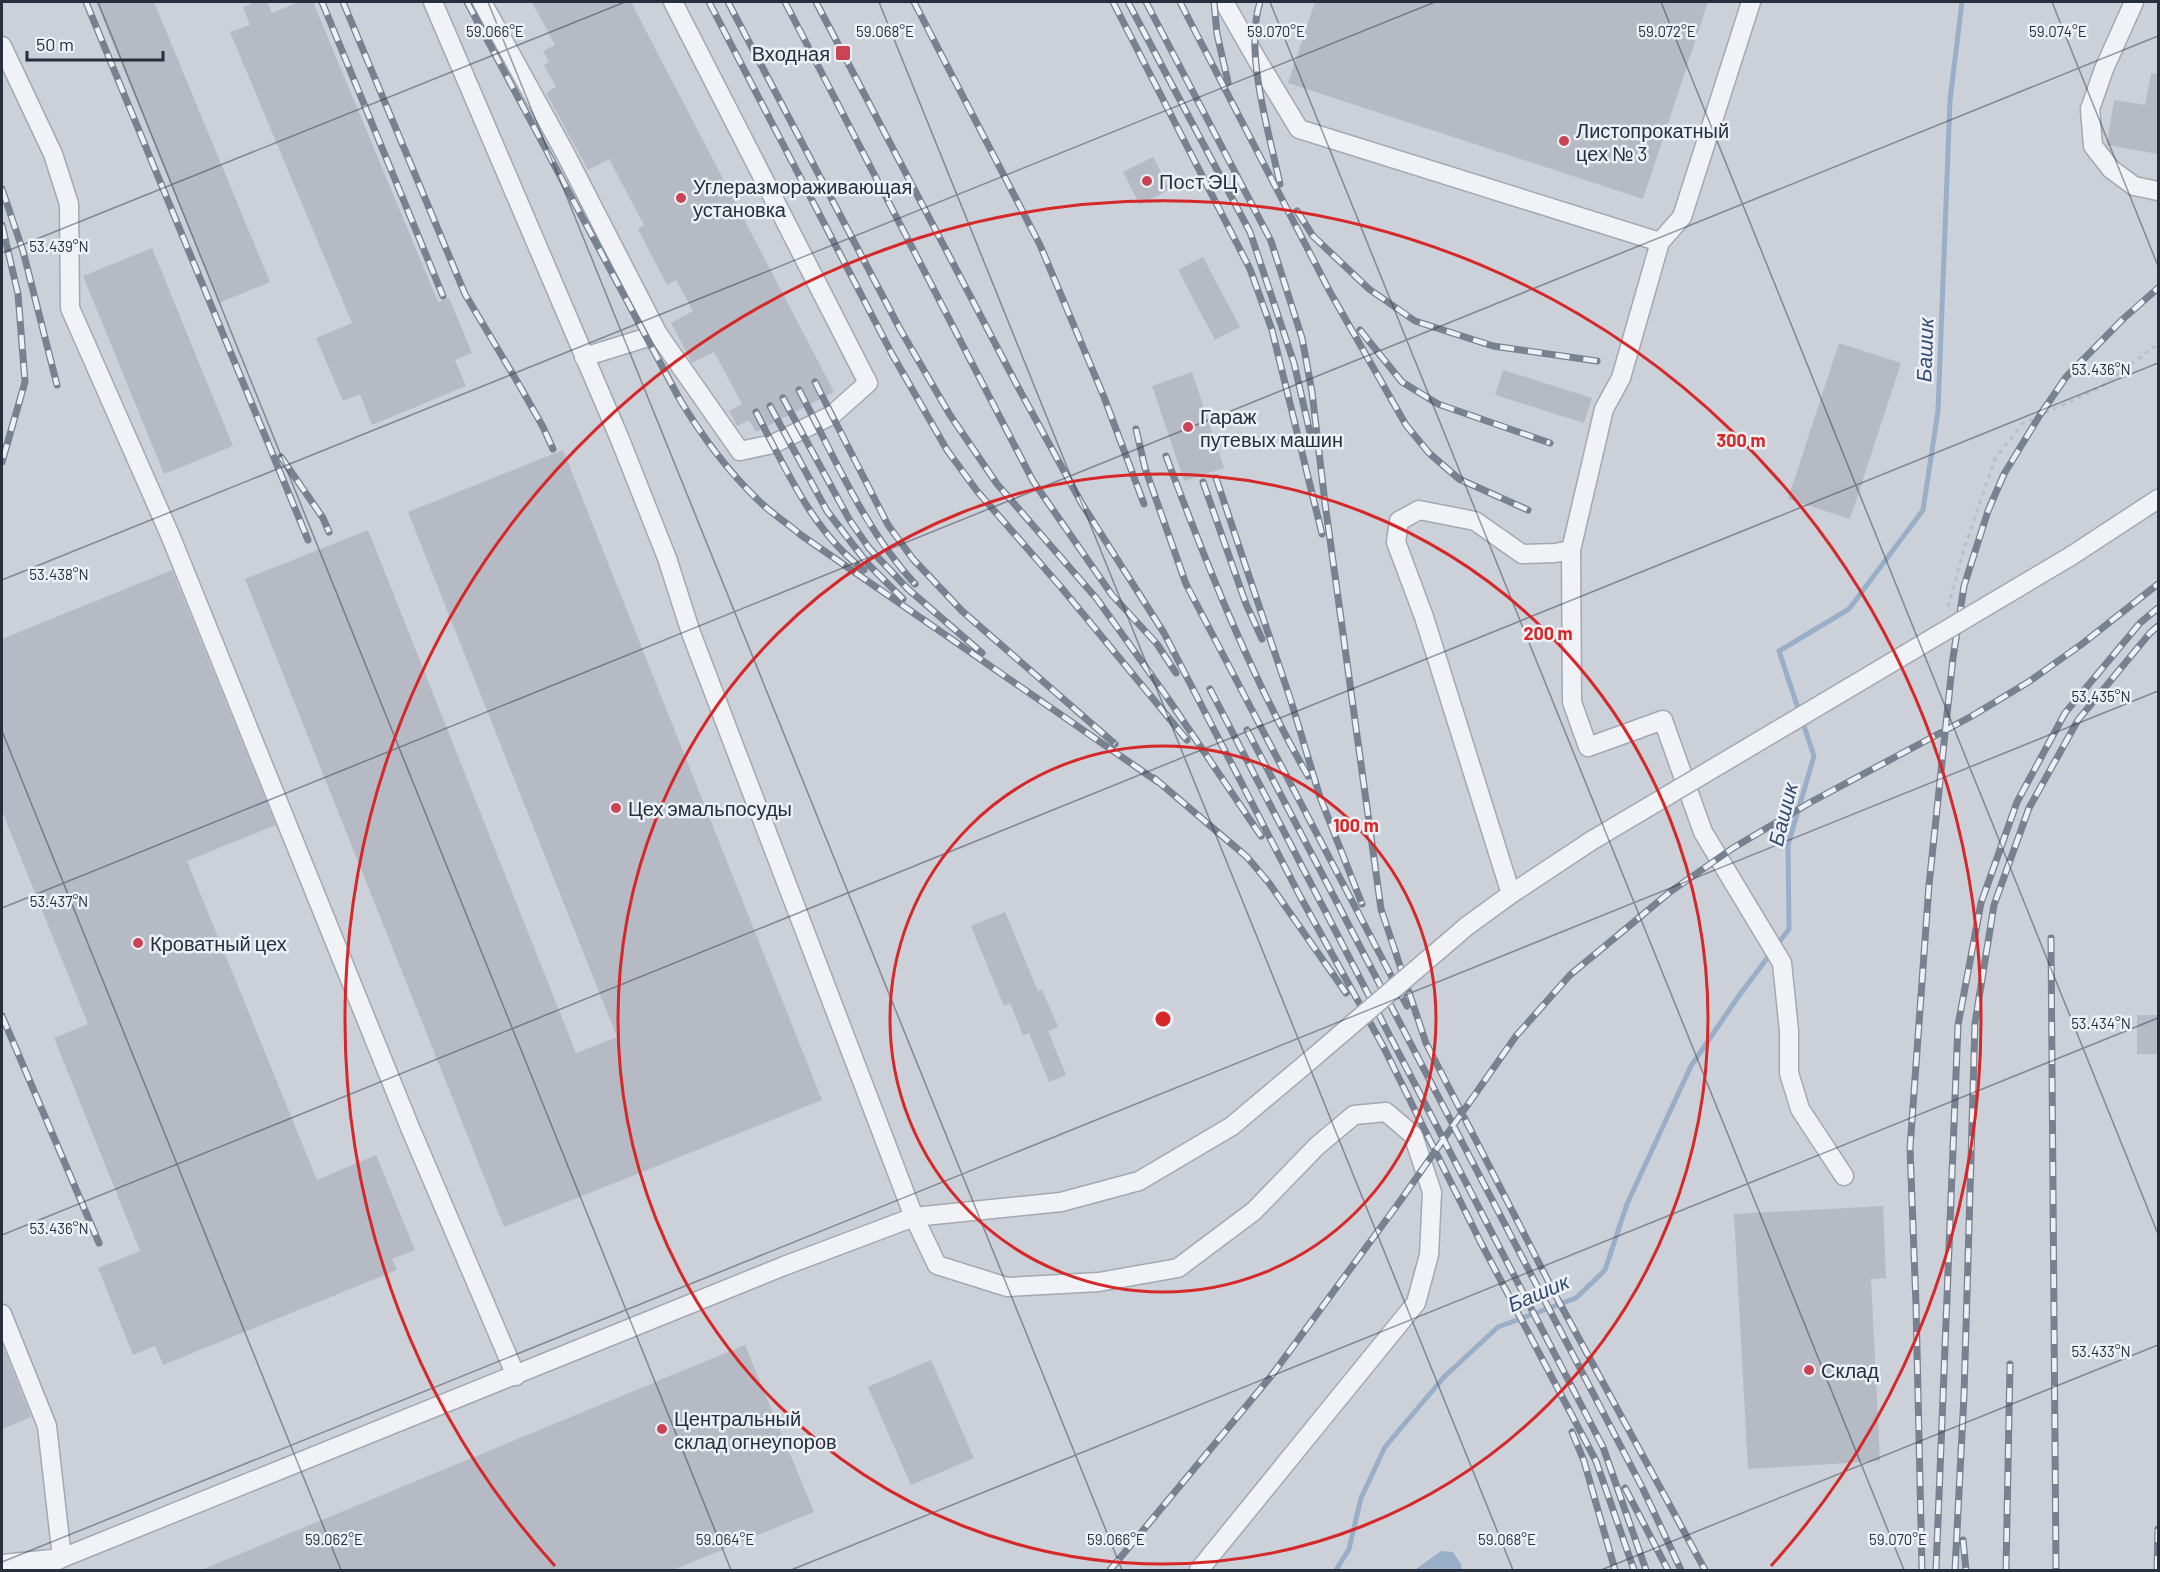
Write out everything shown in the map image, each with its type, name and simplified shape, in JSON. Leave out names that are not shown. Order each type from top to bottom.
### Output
[{"type":"lane","points":[[433,2],[619,437],[667,558],[691,633],[914,1217],[937,1265],[1007,1287],[1099,1282],[1178,1268],[1254,1211],[1317,1146],[1354,1115],[1386,1112],[1413,1135],[1432,1192],[1429,1255],[1416,1303],[1199,1570]]},
{"type":"lane","points":[[482,2],[564,151],[658,334],[740,451],[773,444],[832,415],[868,383],[673,2]]},
{"type":"lane","points":[[1224,2],[1299,129],[1660,242]]},
{"type":"lane","points":[[1751,2],[1682,217],[1660,242],[1621,378],[1604,409],[1571,550],[1572,702],[1588,747],[1663,720],[1703,832],[1782,963],[1789,1031],[1789,1073],[1800,1109],[1844,1176]]},
{"type":"lane","points":[[2134,2],[2103,69],[2090,109],[2093,146],[2111,169],[2134,186],[2158,191]]},
{"type":"lane","points":[[2,46],[53,154],[69,204],[70,308],[170,536],[411,1130],[516,1376]]},
{"type":"lane","points":[[584,357],[658,334]]},
{"type":"lane","points":[[33,1570],[784,1266],[914,1217],[1061,1202],[1139,1180],[1232,1126],[1467,926],[1510,894],[1591,842],[2071,556],[2158,498]]},
{"type":"lane","points":[[1510,894],[1445,682],[1396,542],[1399,521],[1419,510],[1475,521],[1522,554],[1571,550]]},
{"type":"lane","points":[[2,1314],[47,1426],[62,1558]]},
{"type":"lane","points":[[2,1564],[62,1558]]},
{"type":"path","points":[[1948,608],[1964,549],[1995,459],[2022,424],[2099,388],[2158,344]]},
{"type":"shaded area","points":[[2,2],[2158,2],[2158,1570],[2,1570]]},
{"type":"water","points":[[1441,1551],[1453,1552],[1462,1570],[1415,1570]]},
{"type":"building","points":[[96,2],[154,2],[270,282],[219,303]]},
{"type":"building","points":[[255,2],[267,2],[272,13],[299,2],[313,2],[438,302],[449,298],[472,353],[455,360],[466,386],[372,425],[360,394],[343,401],[316,338],[352,323],[230,32],[250,25],[243,7]]},
{"type":"building","name":"Углеразмораживающая установка","points":[[532,2],[631,2],[834,392],[756,432],[749,420],[737,426],[729,411],[742,404],[714,352],[692,363],[671,323],[693,311],[676,280],[667,285],[638,229],[644,225],[609,159],[588,170],[546,93],[556,87],[544,65],[549,62],[543,51],[555,45]]},
{"type":"building","name":"Листопрокатный цех № 3","points":[[1315,2],[1708,2],[1643,199],[1288,83]]},
{"type":"building","points":[[2151,73],[2158,74],[2158,154],[2107,145],[2114,100],[2145,105]]},
{"type":"building","name":"Поcт ЭЦ","points":[[1153,157],[1170,189],[1140,205],[1123,172]]},
{"type":"building","points":[[152,248],[233,446],[164,474],[83,276]]},
{"type":"building","points":[[1203,257],[1240,327],[1215,340],[1178,270]]},
{"type":"building","points":[[1839,343],[1901,363],[1850,519],[1788,499]]},
{"type":"building","points":[[1503,370],[1592,398],[1584,423],[1495,395]]},
{"type":"building","name":"Гараж путевых машин","points":[[1192,372],[1224,468],[1184,481],[1152,386]]},
{"type":"building","name":"Цех эмальпосуды","points":[[563,450],[822,1100],[504,1227],[245,579],[368,530],[576,1053],[617,1037],[408,512]]},
{"type":"building","name":"Кроватный цех","points":[[172,570],[276,825],[187,861],[317,1180],[376,1155],[415,1250],[392,1259],[397,1270],[163,1365],[155,1346],[133,1355],[98,1268],[140,1251],[54,1038],[88,1024],[2,811],[2,639]]},
{"type":"building","points":[[1005,912],[1038,991],[1042,990],[1058,1027],[1048,1031],[1066,1075],[1049,1082],[1029,1033],[1023,1035],[1010,1003],[1004,1006],[971,926]]},
{"type":"building","points":[[2137,1015],[2158,1015],[2158,1054],[2137,1054]]},
{"type":"building","name":"Склад","points":[[1883,1206],[1886,1278],[1871,1279],[1880,1461],[1748,1469],[1734,1214]]},
{"type":"building","points":[[2,1343],[31,1417],[2,1429]]},
{"type":"building","name":"Центральный склад огнеупоров","points":[[745,1345],[814,1512],[673,1570],[201,1570]]},
{"type":"building","points":[[931,1360],[974,1458],[911,1485],[868,1387]]},
{"type":"waterway","name":"Башик","points":[[1336,1570],[1349,1549],[1361,1498],[1385,1447],[1444,1377],[1498,1327],[1576,1298],[1605,1270],[1627,1204],[1691,1066],[1738,997],[1789,929],[1788,845],[1814,756],[1779,651],[1849,609],[1923,510],[1938,411],[1950,100],[1962,2]]},
{"type":"railway","points":[[86,2],[308,540]]},
{"type":"railway","points":[[322,2],[443,296]]},
{"type":"railway","points":[[343,2],[465,294],[521,388],[553,449]]},
{"type":"railway","points":[[467,2],[679,398],[705,439],[736,477],[763,505],[801,535],[1158,782]]},
{"type":"railway","points":[[709,2],[892,354],[947,450],[977,491],[1060,586],[1187,740]]},
{"type":"railway","points":[[728,2],[900,329],[950,415],[997,484],[1097,599],[1261,836]]},
{"type":"railway","points":[[785,2],[1033,481],[1112,595],[1157,644],[1176,673]]},
{"type":"railway","points":[[816,2],[1019,389],[1082,504],[1164,633],[1301,898],[1383,1046],[1481,1243],[1596,1461],[1634,1570]]},
{"type":"railway","points":[[914,2],[1040,245],[1104,397],[1144,504]]},
{"type":"railway","points":[[1113,2],[1250,269],[1272,330],[1322,534]]},
{"type":"railway","points":[[1128,2],[1250,232],[1294,363],[1310,433]]},
{"type":"railway","points":[[1146,2],[1271,241],[1302,338],[1312,392],[1381,909],[1426,1043],[1558,1300],[1705,1570]]},
{"type":"railway","points":[[1180,2],[1330,292],[1406,425],[1429,453],[1459,479],[1528,510]]},
{"type":"railway","points":[[1214,2],[1217,34],[1228,82]]},
{"type":"railway","points":[[1260,2],[1256,22],[1256,68],[1280,184]]},
{"type":"railway","points":[[2,189],[23,251],[57,385]]},
{"type":"railway","points":[[1297,211],[1313,236],[1369,289],[1415,321],[1493,346],[1597,361]]},
{"type":"railway","points":[[2,225],[18,294],[25,382],[2,462]]},
{"type":"railway","points":[[1922,1570],[1910,1148],[1929,885],[1953,658],[1964,586],[1988,511],[2004,474],[2040,415],[2066,377],[2123,319],[2158,288]]},
{"type":"railway","points":[[1360,330],[1402,382],[1438,404],[1550,443]]},
{"type":"railway","points":[[815,382],[888,525],[913,559],[962,611],[1115,744]]},
{"type":"railway","points":[[799,390],[865,516],[880,540],[915,584]]},
{"type":"railway","points":[[783,398],[849,519],[869,548],[908,589],[982,653]]},
{"type":"railway","points":[[770,406],[827,511],[868,564],[903,599]]},
{"type":"railway","points":[[756,412],[801,497],[829,537],[864,570]]},
{"type":"railway","points":[[1136,429],[1145,468],[1186,584],[1407,1006]]},
{"type":"railway","points":[[1166,456],[1248,659],[1308,776]]},
{"type":"railway","points":[[281,457],[323,518],[329,532]]},
{"type":"railway","points":[[1216,478],[1291,701],[1320,797],[1362,904]]},
{"type":"railway","points":[[1203,482],[1246,604],[1262,639]]},
{"type":"railway","points":[[1110,1570],[1272,1375],[1398,1204],[1516,1036],[1570,975],[1670,892],[1733,848],[1811,802],[1972,716],[2030,681],[2082,644],[2158,584]]},
{"type":"railway","points":[[1936,1570],[1958,1025],[1981,903],[2017,802],[2065,713],[2140,623],[2158,608]]},
{"type":"railway","points":[[1955,1570],[1964,1395],[1975,1023],[1994,905],[2029,808],[2078,720],[2158,626]]},
{"type":"railway","points":[[1210,689],[1603,1447],[1646,1570]]},
{"type":"railway","points":[[1247,730],[1643,1489],[1681,1570]]},
{"type":"railway","points":[[1154,778],[1247,857],[1269,883],[1346,993]]},
{"type":"railway","points":[[2051,938],[2056,1570]]},
{"type":"railway","points":[[2,1016],[99,1243]]},
{"type":"railway","points":[[2006,1570],[2010,1364]]},
{"type":"railway","points":[[1572,1432],[1584,1461],[1615,1570]]},
{"type":"railway","points":[[1625,1488],[1668,1570]]},
{"type":"railway","points":[[2157,1570],[2158,1529]]},
{"type":"railway","points":[[1963,1540],[1966,1570]]},
{"type":"place","name":"Входная","points":[[843,53]]},
{"type":"place","name":"Листопрокатный цех № 3","points":[[1564,141]]},
{"type":"place","name":"Поcт ЭЦ","points":[[1147,181]]},
{"type":"place","name":"Углеразмораживающая установка","points":[[681,198]]},
{"type":"place","name":"Гараж путевых машин","points":[[1188,427]]},
{"type":"place","name":"Цех эмальпосуды","points":[[616,808]]},
{"type":"place","name":"Кроватный цех","points":[[138,943]]},
{"type":"place","name":"Склад","points":[[1809,1370]]},
{"type":"place","name":"Центральный склад огнеупоров","points":[[662,1429]]}]
